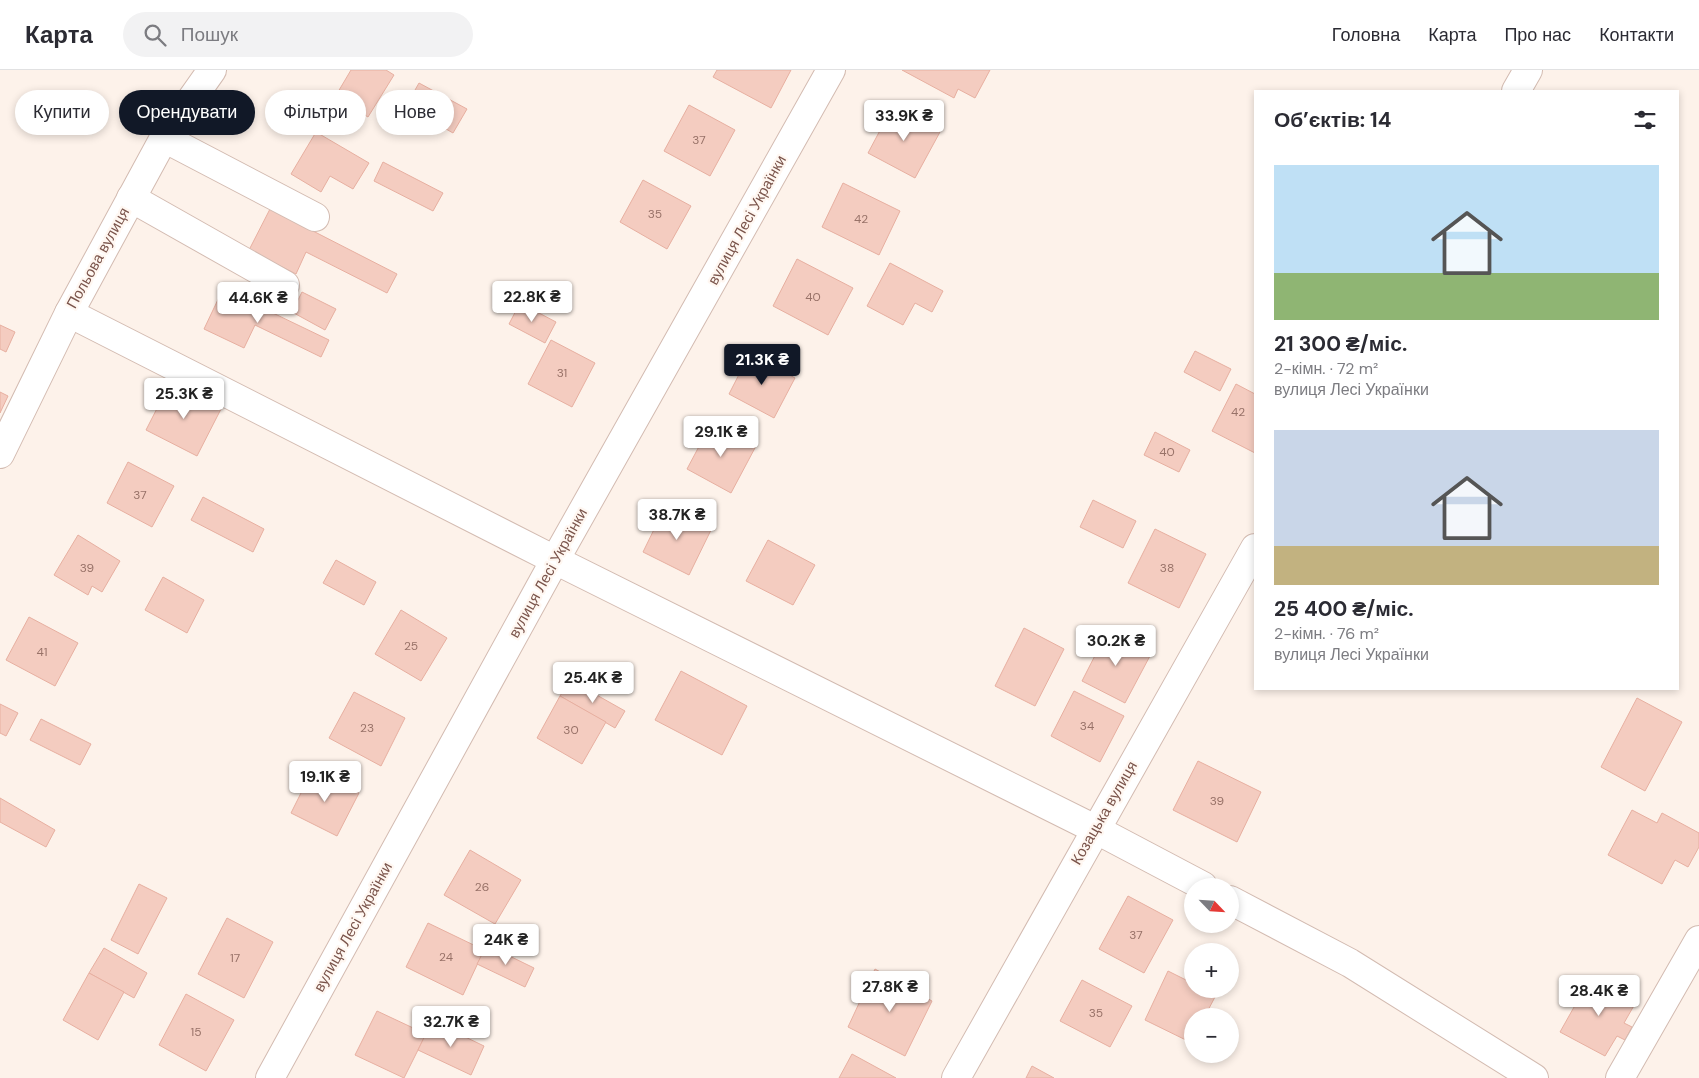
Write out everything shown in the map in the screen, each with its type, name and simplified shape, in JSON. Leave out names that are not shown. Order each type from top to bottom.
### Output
[{"type":"street","name":"Польова вулиця","points":[[0,454],[69,312],[164,138],[212,70]]},
{"type":"street","name":"вулиця Лесі Українки","points":[[270,1078],[554,560],[831,70]]},
{"type":"street","points":[[1517,90],[1528,70]]},
{"type":"street","points":[[164,138],[315,217]]},
{"type":"street","points":[[131,198],[285,285]]},
{"type":"street","points":[[69,312],[554,560],[1095,829],[1188,878]]},
{"type":"street","name":"Козацька вулиця","points":[[956,1078],[1254,550]]},
{"type":"street","points":[[1239,905],[1350,963],[1534,1078]]},
{"type":"street","points":[[1620,1078],[1699,940]]},
{"type":"building","points":[[351,70],[386,70],[394,75],[385,90],[376,90],[376,104],[368,117],[366,116],[366,90],[339,90]]},
{"type":"building","points":[[717,70],[791,70],[771,108],[713,77]]},
{"type":"building","points":[[902,70],[990,70],[975,98],[958,89],[954,98]]},
{"type":"building","points":[[419,83],[432,90],[415,90]]},
{"type":"building","points":[[454,102],[467,109],[454,131]]},
{"type":"building","points":[[689,105],[735,130],[710,176],[664,151]]},
{"type":"building","points":[[893,106],[940,132],[915,178],[868,153]]},
{"type":"building","points":[[314,135],[321,135],[369,163],[353,189],[330,176],[321,192],[291,174]]},
{"type":"building","points":[[383,162],[443,193],[433,211],[374,181]]},
{"type":"building","points":[[643,180],[691,206],[667,249],[620,222]]},
{"type":"building","points":[[843,183],[900,211],[879,255],[822,227]]},
{"type":"building","points":[[270,209],[397,274],[387,293],[306,252],[296,274],[249,250]]},
{"type":"building","points":[[797,259],[853,288],[828,335],[773,306]]},
{"type":"building","points":[[890,263],[943,291],[932,312],[915,303],[903,325],[867,306]]},
{"type":"building","points":[[223,289],[329,340],[321,357],[255,325],[244,348],[204,329]]},
{"type":"building","points":[[302,292],[336,309],[325,330],[292,312]]},
{"type":"building","points":[[520,303],[556,322],[545,343],[509,324]]},
{"type":"building","points":[[0,325],[15,332],[6,352],[0,349]]},
{"type":"building","points":[[551,340],[595,363],[572,407],[528,384]]},
{"type":"building","points":[[1195,351],[1231,369],[1220,391],[1184,372]]},
{"type":"building","points":[[750,353],[795,378],[774,418],[729,394]]},
{"type":"building","points":[[170,383],[221,409],[197,456],[146,430]]},
{"type":"building","points":[[1236,384],[1254,393],[1254,452],[1212,431]]},
{"type":"building","points":[[0,392],[8,396],[0,413]]},
{"type":"building","points":[[712,422],[756,446],[731,493],[687,469]]},
{"type":"building","points":[[1155,432],[1190,450],[1179,472],[1144,455]]},
{"type":"building","points":[[128,462],[174,486],[152,527],[107,503]]},
{"type":"building","points":[[203,497],[264,529],[253,552],[191,520]]},
{"type":"building","points":[[1093,500],[1136,521],[1123,548],[1080,527]]},
{"type":"building","points":[[665,507],[711,530],[689,575],[643,552]]},
{"type":"building","points":[[1155,529],[1206,554],[1179,608],[1128,583]]},
{"type":"building","points":[[78,535],[120,561],[102,592],[92,586],[88,595],[54,575]]},
{"type":"building","points":[[768,540],[815,565],[793,605],[746,581]]},
{"type":"building","points":[[336,560],[376,582],[364,605],[323,583]]},
{"type":"building","points":[[163,577],[204,600],[187,633],[145,610]]},
{"type":"building","points":[[401,610],[447,638],[421,681],[375,654]]},
{"type":"building","points":[[29,617],[78,643],[55,686],[6,660]]},
{"type":"building","points":[[1024,628],[1064,649],[1035,706],[995,686]]},
{"type":"building","points":[[1107,632],[1151,654],[1125,703],[1082,681]]},
{"type":"building","points":[[681,671],[747,706],[722,755],[655,720]]},
{"type":"building","points":[[570,680],[625,711],[615,728],[560,696]]},
{"type":"building","points":[[1074,691],[1124,716],[1100,762],[1051,736]]},
{"type":"building","points":[[354,692],[405,718],[381,766],[329,738]]},
{"type":"building","points":[[560,696],[606,722],[582,764],[537,738]]},
{"type":"building","points":[[1637,698],[1682,722],[1645,791],[1601,767]]},
{"type":"building","points":[[0,704],[18,713],[6,736],[0,733]]},
{"type":"building","points":[[41,719],[91,744],[80,765],[30,740]]},
{"type":"building","points":[[1198,761],[1261,792],[1237,842],[1173,810]]},
{"type":"building","points":[[313,769],[359,793],[337,836],[291,813]]},
{"type":"building","points":[[0,798],[55,830],[46,847],[0,822]]},
{"type":"building","points":[[1632,810],[1657,823],[1662,813],[1699,833],[1699,847],[1688,867],[1675,860],[1662,884],[1608,855]]},
{"type":"building","points":[[470,850],[521,880],[495,924],[444,895]]},
{"type":"building","points":[[139,884],[167,898],[138,954],[111,940]]},
{"type":"building","points":[[1128,896],[1173,920],[1144,973],[1099,949]]},
{"type":"building","points":[[227,918],[273,942],[244,998],[198,974]]},
{"type":"building","points":[[428,923],[484,950],[463,995],[406,967]]},
{"type":"building","points":[[487,945],[534,968],[525,987],[477,964]]},
{"type":"building","points":[[104,948],[147,973],[134,998],[89,973]]},
{"type":"building","points":[[875,969],[932,1001],[905,1056],[848,1027]]},
{"type":"building","points":[[1168,971],[1184,979],[1184,998],[1214,998],[1209,1008],[1184,1008],[1184,1039],[1145,1020]]},
{"type":"building","points":[[89,973],[124,992],[98,1040],[63,1020]]},
{"type":"building","points":[[1591,977],[1636,1002],[1624,1023],[1632,1027],[1625,1040],[1617,1036],[1605,1056],[1560,1032]]},
{"type":"building","points":[[1082,980],[1132,1006],[1110,1047],[1060,1021]]},
{"type":"building","points":[[186,994],[234,1020],[206,1071],[159,1045]]},
{"type":"building","points":[[377,1011],[426,1034],[404,1078],[355,1055]]},
{"type":"building","points":[[432,1021],[484,1046],[471,1075],[418,1050]]},
{"type":"building","points":[[852,1054],[896,1078],[839,1078]]},
{"type":"building","points":[[1032,1066],[1054,1078],[1026,1078]]}]
